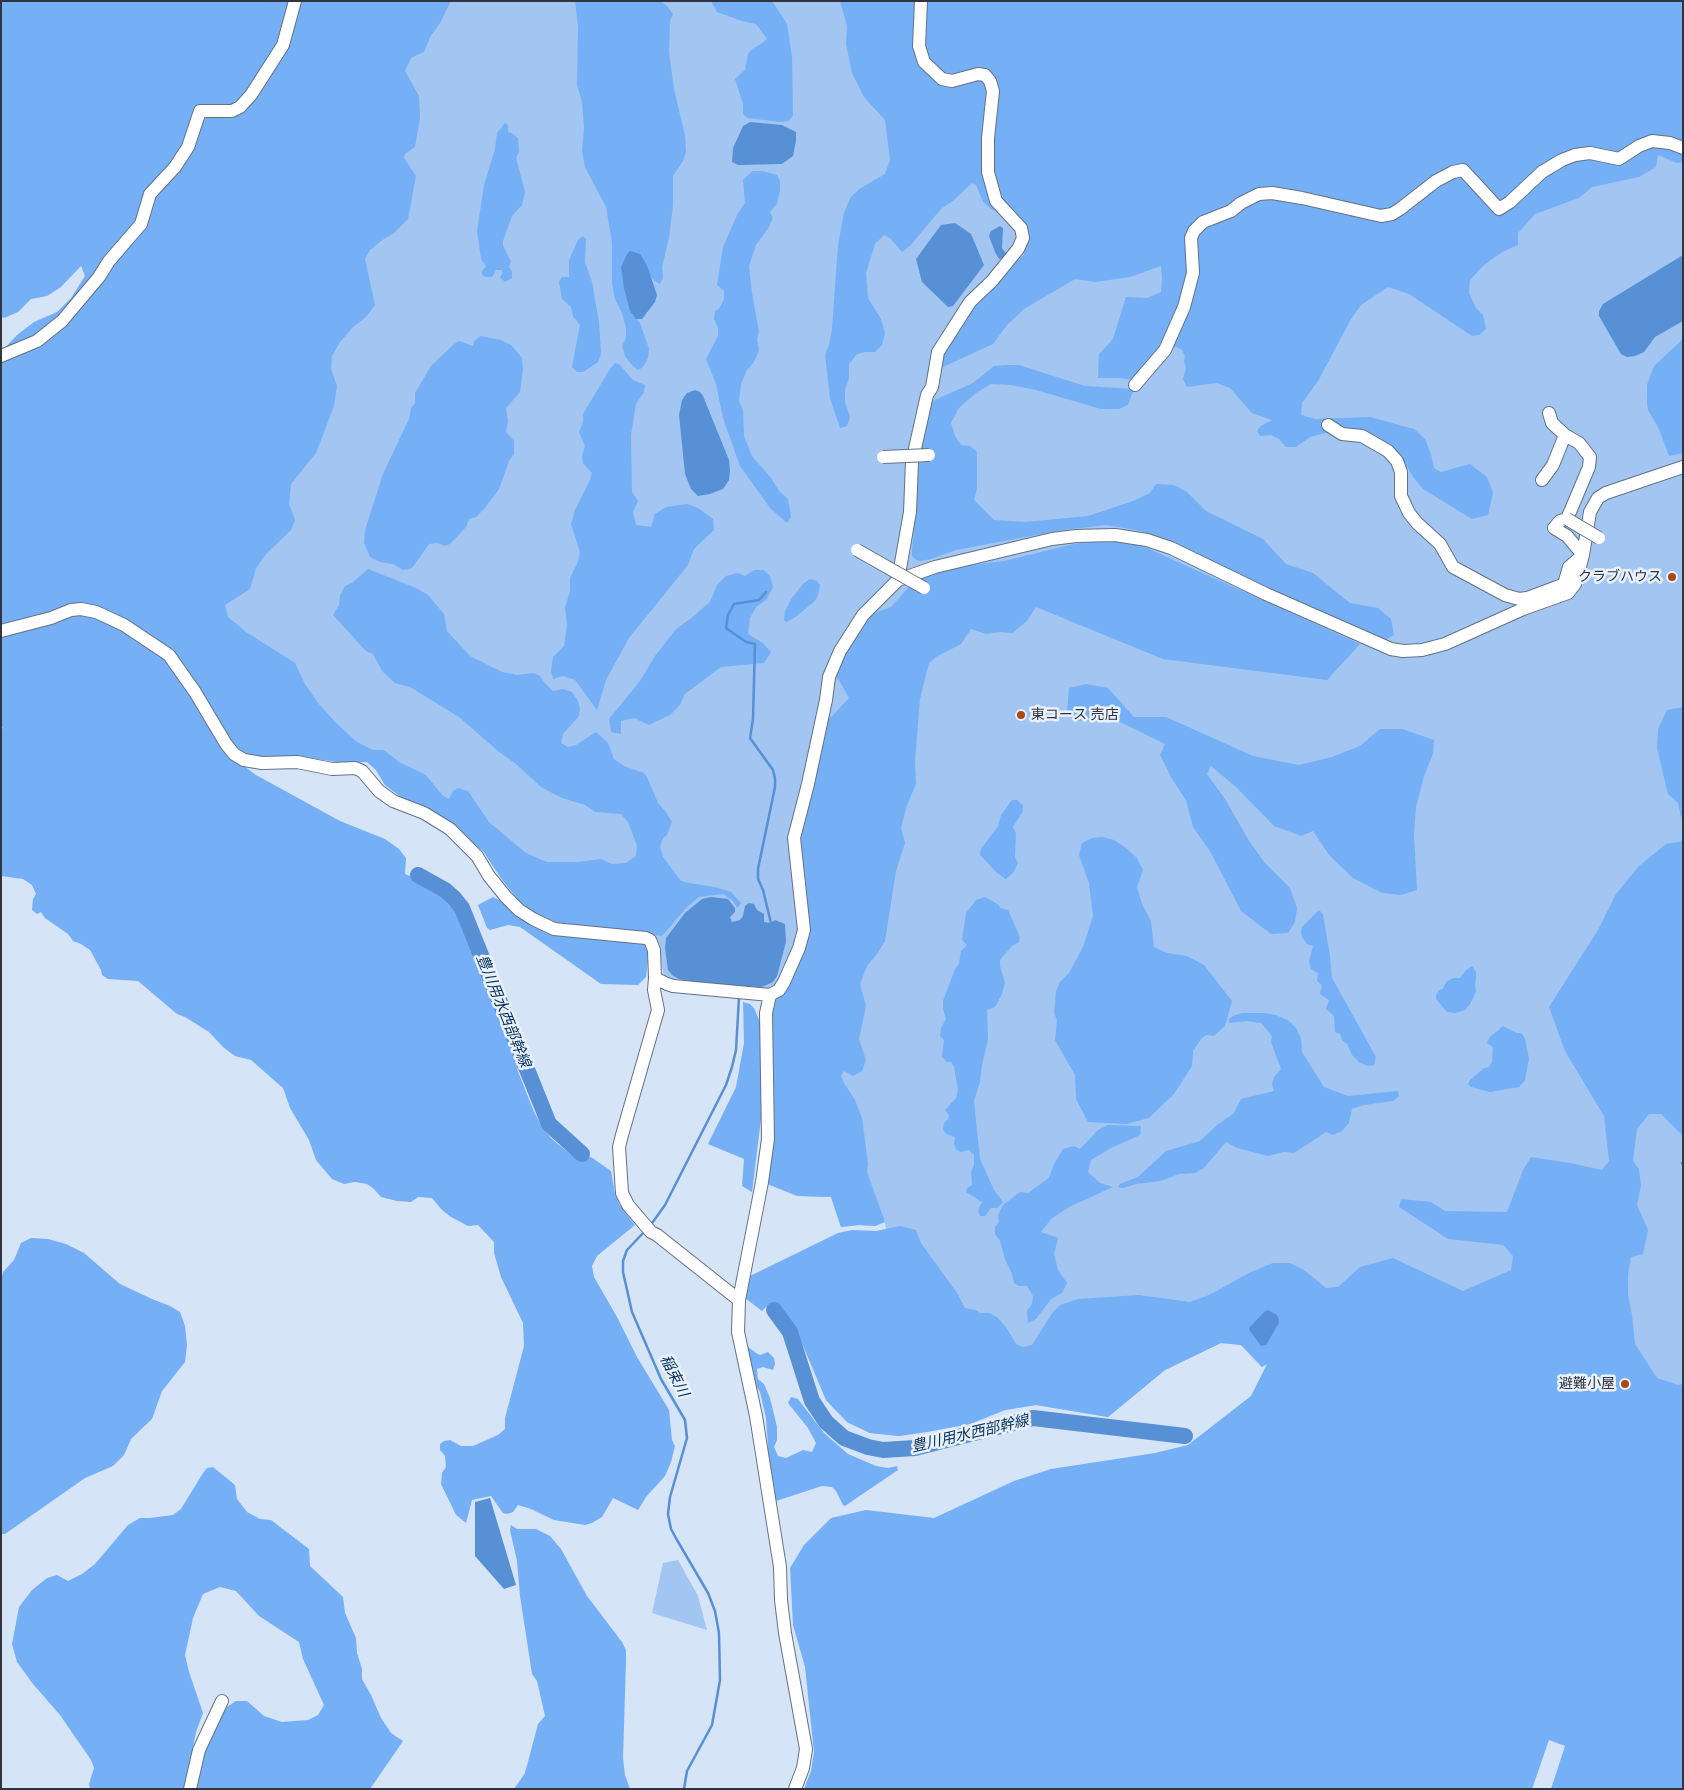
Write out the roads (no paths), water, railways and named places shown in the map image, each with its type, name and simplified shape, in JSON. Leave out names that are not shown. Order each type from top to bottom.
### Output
[{"type":"street","points":[[1,356],[37,341],[56,326],[99,276],[109,261],[141,224],[150,194],[175,167],[188,147],[200,111],[232,111],[240,107],[251,96],[282,45],[295,1]]},
{"type":"street","points":[[898,580],[910,512],[912,462],[927,395],[932,387],[938,352],[970,302],[1018,249],[1023,238],[1021,228],[996,201],[988,172],[988,138],[993,91],[990,81],[985,76],[978,74],[952,81],[942,79],[924,62],[919,46],[921,1]]},
{"type":"street","points":[[1135,385],[1165,350],[1184,308],[1193,273],[1191,238],[1194,231],[1203,222],[1231,211],[1241,203],[1259,194],[1272,193],[1302,198],[1381,216],[1392,214],[1436,181],[1453,172],[1463,170],[1499,209],[1510,202],[1542,172],[1562,160],[1575,155],[1590,153],[1619,158],[1639,146],[1652,142],[1670,143],[1683,148]]},
{"type":"street","points":[[1548,414],[1552,423],[1584,448],[1590,457],[1586,474],[1567,519]]},
{"type":"street","points":[[1328,425],[1342,434],[1362,436],[1388,451],[1399,466],[1401,496],[1409,513],[1417,523],[1440,544],[1453,567],[1505,595],[1519,599],[1527,598],[1562,585],[1569,567],[1584,555]]},
{"type":"street","points":[[1542,480],[1553,465],[1565,435]]},
{"type":"street","points":[[883,457],[929,455]]},
{"type":"street","points":[[655,978],[673,986],[770,995],[779,990],[784,982],[799,948],[804,930],[794,838],[808,784],[832,666],[863,615],[898,580],[935,567],[1052,539],[1115,535],[1147,540],[1171,548],[1367,640],[1391,649],[1413,651],[1445,644],[1523,609],[1568,593],[1575,584],[1584,555],[1590,512],[1598,498],[1606,493],[1683,467]]},
{"type":"street","points":[[1584,555],[1567,536],[1554,528],[1560,521],[1567,519],[1598,538]]},
{"type":"street","points":[[857,550],[924,588]]},
{"type":"street","points":[[1,631],[51,618],[71,610],[81,609],[108,617],[169,655],[199,698],[226,744],[244,760],[262,763],[297,762],[332,769],[355,768],[362,771],[378,791],[392,801],[424,813],[450,830],[477,856],[489,876],[506,897],[519,910],[533,919],[554,929],[650,940],[654,950],[654,990],[658,1010],[619,1147],[622,1193],[628,1205],[647,1228],[739,1300]]},
{"type":"street","points":[[770,995],[766,1013],[768,1138],[762,1182],[739,1300],[738,1332],[756,1416],[780,1567],[785,1633],[806,1749],[803,1768],[795,1789]]},
{"type":"street","points":[[190,1789],[199,1750],[222,1700]]},
{"type":"waterway","points":[[766,592],[759,600],[734,604],[728,615],[726,628],[746,642],[755,644],[753,719],[750,738],[773,770],[775,778],[775,787],[758,869],[758,879],[763,890],[771,923]]},
{"type":"waterway","name":"豊川用水西部幹線","points":[[418,875],[445,890],[462,908],[549,1124],[582,1154]]},
{"type":"waterway","name":"稲束川","points":[[650,1226],[665,1205],[726,1085],[736,1050],[739,997]]},
{"type":"waterway","name":"稲束川","points":[[645,1231],[627,1250],[623,1261],[623,1272],[632,1312],[661,1379],[685,1420],[687,1438],[670,1497],[668,1514],[671,1529],[708,1593],[715,1611],[719,1633],[720,1680],[712,1725],[687,1771],[684,1789]]},
{"type":"waterway","name":"豊川用水西部幹線","points":[[774,1310],[790,1332],[812,1401],[826,1422],[844,1438],[868,1447],[883,1450],[915,1448],[1033,1418],[1185,1436]]},
{"type":"place","name":"クラブハウス","points":[[1672,577]]},
{"type":"place","name":"東コース 売店","points":[[1021,715]]},
{"type":"place","name":"避難小屋","points":[[1625,1384]]}]
